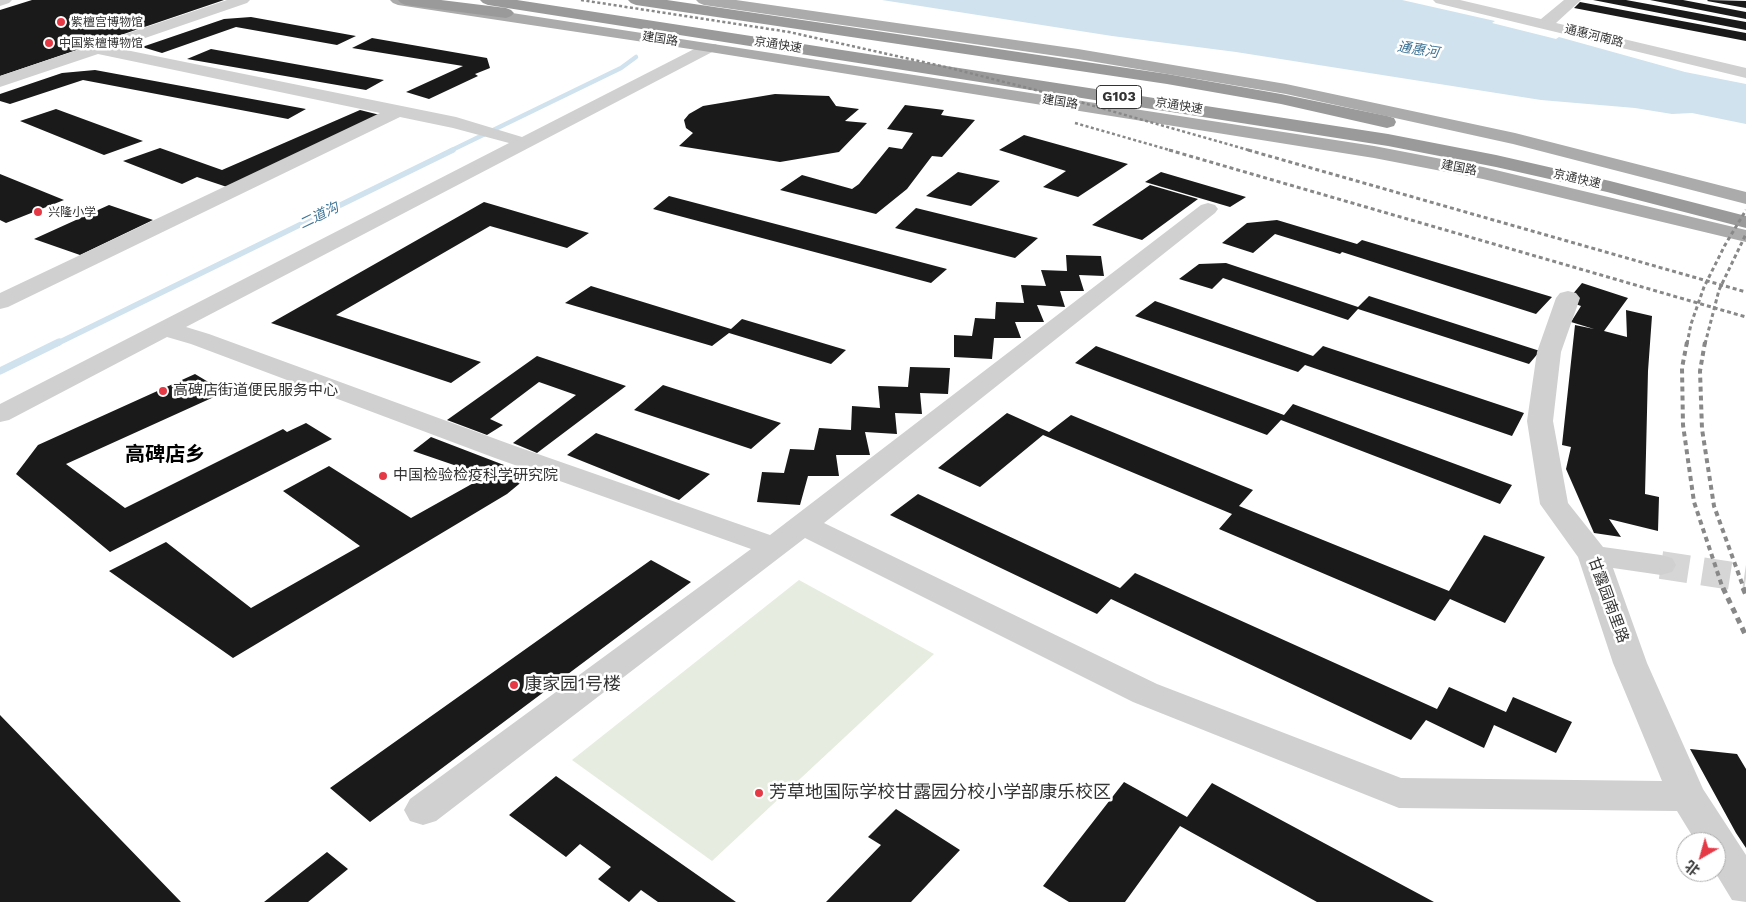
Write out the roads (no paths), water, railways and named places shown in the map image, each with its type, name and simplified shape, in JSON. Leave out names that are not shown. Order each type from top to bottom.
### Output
[{"type":"highway","points":[[406,0],[653,32],[774,44]]},
{"type":"highway","name":"京通快速","points":[[488,0],[1397,142],[1496,160],[1746,222]]},
{"type":"highway","name":"京通快速","points":[[636,0],[1167,79],[1281,99],[1414,128],[1746,209]]},
{"type":"main road","name":"建国路","points":[[398,0],[705,46],[1374,152],[1483,173],[1746,236]]},
{"type":"main road","points":[[704,0],[1088,55],[1332,99],[1516,140],[1746,198]]},
{"type":"main road","points":[[1167,79],[1332,99]]},
{"type":"street","points":[[0,1],[4,0]]},
{"type":"street","points":[[0,82],[242,0]]},
{"type":"street","name":"通惠河南路","points":[[1441,0],[1746,73]]},
{"type":"street","points":[[1545,24],[1573,0]]},
{"type":"street","points":[[0,401],[507,137],[705,46]]},
{"type":"street","points":[[0,414],[705,46]]},
{"type":"street","points":[[97,49],[398,110],[472,126],[507,137]]},
{"type":"street","points":[[0,302],[398,110]]},
{"type":"street","points":[[423,810],[803,525],[1208,209]]},
{"type":"street","name":"甘露园南里路","points":[[1568,298],[1549,352],[1540,421],[1554,504],[1593,554],[1630,663],[1687,796],[1746,888]]},
{"type":"street","points":[[165,328],[200,339],[487,446],[774,547]]},
{"type":"street","points":[[803,525],[1145,693],[1399,793],[1687,796]]},
{"type":"street","points":[[1593,554],[1661,565]]},
{"type":"water","name":"通惠河","points":[[882,0],[1402,0],[1495,21],[1492,23],[1556,39],[1559,37],[1685,72],[1746,84],[1746,124],[1692,113],[1672,114],[1635,108],[1541,100],[1236,52],[1112,36]]},
{"type":"waterway","name":"二道沟","points":[[450,151],[621,68],[636,57]]},
{"type":"waterway","name":"二道沟","points":[[56,344],[453,150]]},
{"type":"waterway","name":"二道沟","points":[[0,371],[59,342]]},
{"type":"tunnel","points":[[1661,565],[1746,578]]},
{"type":"railway","points":[[581,0],[789,32],[950,68],[1055,95],[1252,151]]},
{"type":"railway","points":[[1075,123],[1173,151]]},
{"type":"railway","points":[[1169,150],[1698,303]]},
{"type":"railway","points":[[1248,150],[1707,281]]},
{"type":"railway","points":[[1707,281],[1725,245],[1746,210]]},
{"type":"railway","points":[[1721,285],[1746,234]]},
{"type":"railway","points":[[1698,303],[1707,281]]},
{"type":"railway","points":[[1707,281],[1721,285]]},
{"type":"railway","points":[[1714,308],[1721,285]]},
{"type":"railway","points":[[1721,285],[1746,292]]},
{"type":"railway","points":[[1687,344],[1698,303]]},
{"type":"railway","points":[[1698,303],[1714,308]]},
{"type":"railway","points":[[1705,344],[1714,308]]},
{"type":"railway","points":[[1714,308],[1746,317]]},
{"type":"railway","points":[[1687,342],[1682,368],[1683,425],[1694,502],[1723,589]]},
{"type":"railway","points":[[1705,342],[1700,371],[1702,429],[1714,506],[1744,589]]},
{"type":"railway","points":[[1723,588],[1746,636]]},
{"type":"railway","points":[[1743,588],[1746,595]]},
{"type":"place","name":"紫檀宫博物馆","points":[[61,22]]},
{"type":"place","name":"中国紫檀博物馆","points":[[49,43]]},
{"type":"place","name":"兴隆小学","points":[[38,212]]},
{"type":"place","name":"高碑店街道便民服务中心","points":[[163,391]]},
{"type":"place","name":"中国检验检疫科学研究院","points":[[383,476]]},
{"type":"place","name":"康家园1号楼","points":[[514,685]]},
{"type":"place","name":"芳草地国际学校甘露园分校小学部康乐校区","points":[[759,793]]},
{"type":"district","name":"高碑店乡","points":[[165,455]]}]
